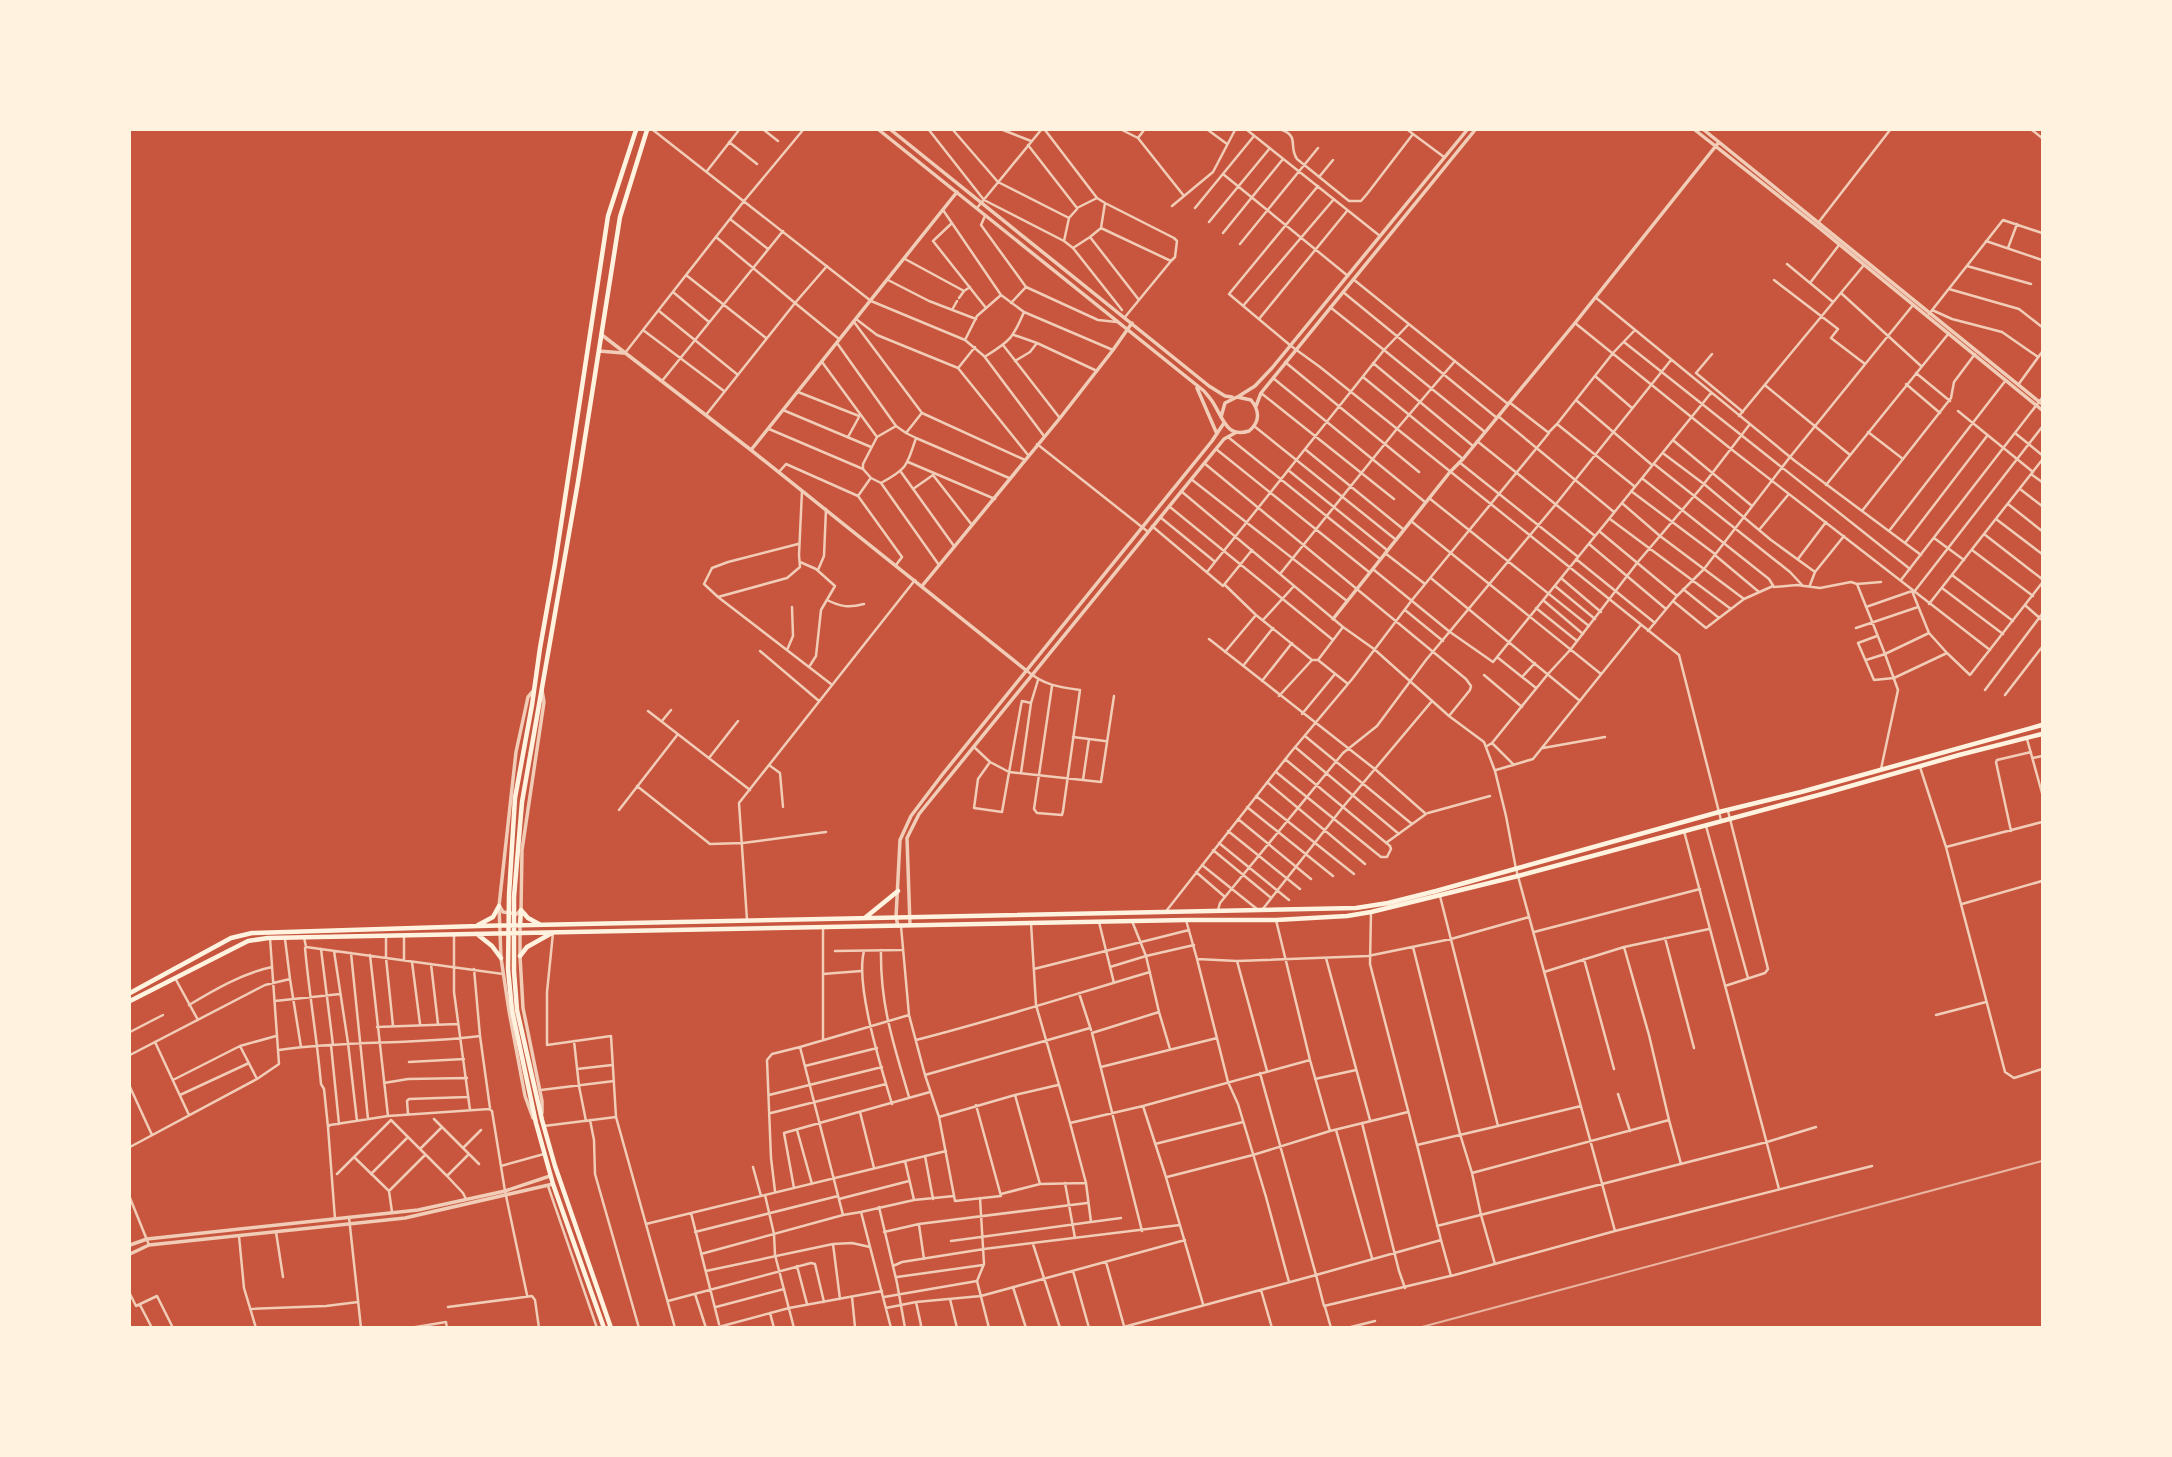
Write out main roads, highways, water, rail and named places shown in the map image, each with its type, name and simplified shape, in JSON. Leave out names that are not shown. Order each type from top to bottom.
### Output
[{"type":"main road","points":[[611,1328],[551,1185],[536,1123],[512,1010],[508,969],[509,895],[515,798],[532,705],[608,216],[636,130]]},
{"type":"main road","points":[[604,1328],[595,1289],[543,1123],[517,1010],[513,971],[514,897],[522,802],[620,217],[647,130]]},
{"type":"main road","points":[[130,993],[232,938],[252,933],[499,925],[1356,908],[1388,903],[1516,869],[2042,725]]},
{"type":"main road","points":[[130,1001],[248,941],[270,938],[1276,920],[1371,912],[1518,876],[2042,734]]},
{"type":"main road","points":[[866,918],[898,891]]},
{"type":"main road","points":[[478,926],[493,916],[499,906]]},
{"type":"main road","points":[[520,925],[521,910],[528,918],[541,925]]},
{"type":"main road","points":[[520,956],[527,947],[553,933]]},
{"type":"main road","points":[[477,934],[492,946],[501,958]]},
{"type":"railway","points":[[1418,1328],[2042,1161]]}]
